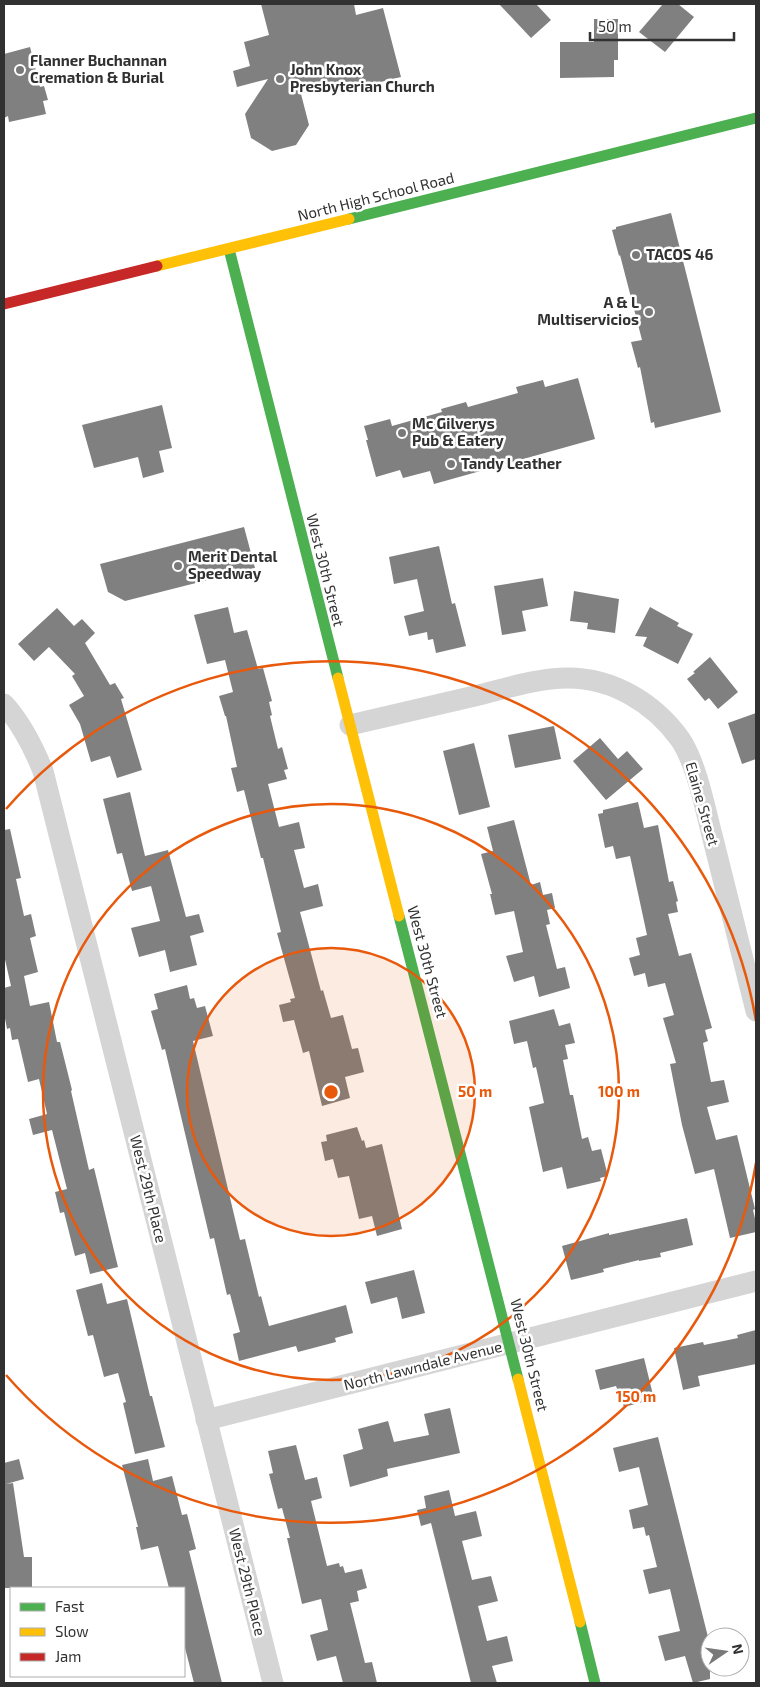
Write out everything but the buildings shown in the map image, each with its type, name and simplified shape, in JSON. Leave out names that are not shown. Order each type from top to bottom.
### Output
[{"type":"street","name":"North High School Road","points":[[4,304],[756,118]]},
{"type":"street","name":"West 30th Street","points":[[229,249],[288,486],[511,1344],[595,1683]]},
{"type":"street","name":"Elaine Street","points":[[350,725],[498,690],[556,679],[584,679],[601,683],[627,692],[642,701],[656,712],[680,739],[698,780],[756,1011]]},
{"type":"street","name":"West 29th Place","points":[[4,704],[15,717],[33,747],[43,771],[273,1683]]},
{"type":"street","name":"North Lawndale Avenue","points":[[206,1420],[756,1281]]},
{"type":"traffic: fast","points":[[349,219],[756,118]]},
{"type":"traffic: fast","points":[[229,249],[338,678]]},
{"type":"traffic: fast","points":[[399,916],[518,1379]]},
{"type":"traffic: fast","points":[[580,1622],[595,1683]]},
{"type":"traffic: slow","points":[[157,266],[349,219]]},
{"type":"traffic: slow","points":[[338,678],[399,916]]},
{"type":"traffic: slow","points":[[518,1379],[580,1622]]},
{"type":"traffic: jam","points":[[4,304],[157,266]]},
{"type":"place","name":"Flanner Buchannan Cremation & Burial","points":[[20,70]]},
{"type":"place","name":"John Knox Presbyterian Church","points":[[280,79]]},
{"type":"place","name":"TACOS 46","points":[[636,255]]},
{"type":"place","name":"A & L Multiservicios","points":[[649,312]]},
{"type":"place","name":"Mc Gilverys Pub & Eatery","points":[[402,433]]},
{"type":"place","name":"Tandy Leather","points":[[451,464]]},
{"type":"place","name":"Merit Dental Speedway","points":[[178,566]]}]
